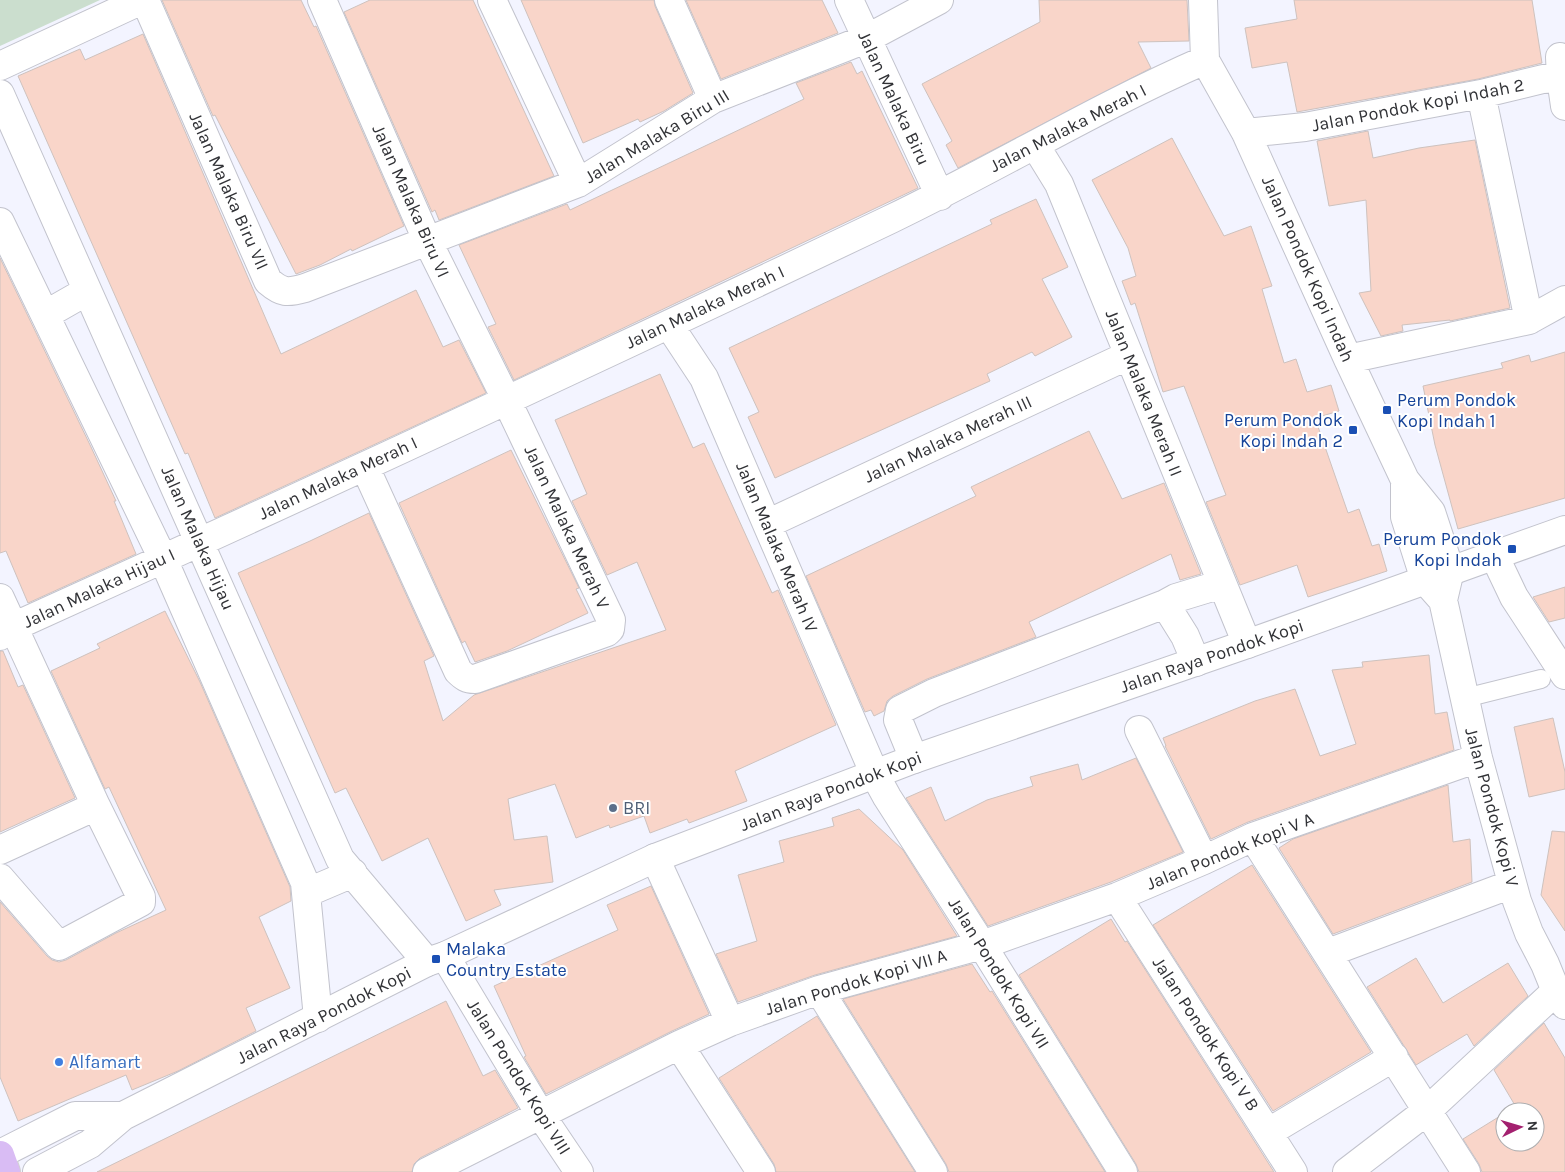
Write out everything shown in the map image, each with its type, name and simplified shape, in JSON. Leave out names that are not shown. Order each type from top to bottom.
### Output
[{"type":"main road","points":[[0,1155],[6,1172]]},
{"type":"street","points":[[0,66],[143,0]]},
{"type":"street","name":"Jalan Malaka Biru VII","points":[[143,0],[268,281],[278,290],[292,292],[305,288],[426,240]]},
{"type":"street","name":"Jalan Malaka Biru VI","points":[[322,0],[426,240],[506,400]]},
{"type":"street","points":[[492,0],[578,183]]},
{"type":"street","points":[[669,0],[713,99]]},
{"type":"street","name":"Jalan Malaka Biru","points":[[849,0],[940,196]]},
{"type":"street","name":"Jalan Malaka Biru III","points":[[426,240],[578,183],[713,99],[866,39],[940,0]]},
{"type":"street","points":[[1203,0],[1205,60]]},
{"type":"street","name":"Jalan Pondok Kopi Indah","points":[[1205,60],[1246,132],[1348,359],[1405,480],[1431,512],[1450,570]]},
{"type":"street","name":"Jalan Malaka Merah I","points":[[199,542],[365,467],[940,196],[1035,145],[1205,60]]},
{"type":"street","name":"Jalan Pondok Kopi Indah 2","points":[[1246,132],[1305,127],[1481,94],[1543,79],[1561,67],[1565,106]]},
{"type":"street","name":"Jalan Malaka Hijau","points":[[0,94],[340,858],[436,959]]},
{"type":"street","points":[[1481,94],[1529,320]]},
{"type":"street","name":"Jalan Malaka Merah II","points":[[1035,145],[1059,184],[1247,644]]},
{"type":"street","points":[[0,222],[163,560],[302,881],[318,1018]]},
{"type":"street","points":[[45,315],[87,291]]},
{"type":"street","points":[[1348,359],[1529,320],[1565,300]]},
{"type":"street","name":"Jalan Malaka Merah IV","points":[[669,325],[704,378],[875,775]]},
{"type":"street","name":"Jalan Malaka Merah III","points":[[767,524],[1129,355]]},
{"type":"street","name":"Jalan Malaka Merah V","points":[[365,467],[458,671],[462,675],[468,679],[475,679],[607,632],[610,629],[611,620],[506,400]]},
{"type":"street","name":"Jalan Pondok Kopi Indah","points":[[1405,480],[1405,517],[1425,580]]},
{"type":"street","name":"Jalan Raya Pondok Kopi","points":[[124,1116],[436,959],[655,858],[914,760],[1247,644],[1565,530]]},
{"type":"street","name":"Jalan Malaka Hijau I","points":[[6,632],[199,542]]},
{"type":"street","points":[[1494,555],[1553,677]]},
{"type":"street","name":"Jalan Pondok Kopi V","points":[[1450,570],[1443,600],[1478,758],[1512,884],[1529,933],[1562,994]]},
{"type":"street","name":"Jalan Pondok Kopi V","points":[[1425,580],[1443,600]]},
{"type":"street","points":[[914,760],[898,720],[900,710],[934,693],[1165,604],[1176,598],[1222,584]]},
{"type":"street","points":[[0,598],[6,632],[96,806],[141,897],[141,902],[59,946],[0,878]]},
{"type":"street","points":[[1165,604],[1185,636],[1196,662]]},
{"type":"street","points":[[1139,730],[1204,860]]},
{"type":"street","name":"Jalan Pondok Kopi V A","points":[[982,945],[1117,897],[1253,837],[1478,758]]},
{"type":"street","name":"Jalan Pondok Kopi VII","points":[[875,775],[894,809],[982,945],[1122,1172]]},
{"type":"street","points":[[0,850],[96,806]]},
{"type":"street","points":[[1253,837],[1466,1172]]},
{"type":"street","points":[[302,881],[336,850]]},
{"type":"street","points":[[655,858],[730,1022]]},
{"type":"street","points":[[302,881],[353,873]]},
{"type":"street","points":[[1328,953],[1512,884]]},
{"type":"street","name":"Jalan Pondok Kopi V B","points":[[1117,897],[1293,1172]]},
{"type":"street","name":"Jalan Pondok Kopi VII A","points":[[427,1172],[679,1045],[730,1022],[819,990],[982,945]]},
{"type":"street","name":"Jalan Pondok Kopi VIII","points":[[436,959],[579,1172]]},
{"type":"street","points":[[819,990],[933,1172]]},
{"type":"street","points":[[1346,1172],[1428,1110],[1562,994]]},
{"type":"street","points":[[679,1045],[761,1172]]},
{"type":"street","points":[[1269,1132],[1394,1057]]},
{"type":"street","points":[[0,1155],[75,1116],[124,1116]]},
{"type":"street","points":[[37,1172],[90,1144],[124,1116]]},
{"type":"lane","points":[[1465,698],[1553,677]]},
{"type":"green space","points":[[0,0],[100,0],[0,46]]},
{"type":"building","points":[[162,0],[301,0],[314,27],[316,26],[404,226],[352,251],[351,249],[320,265],[296,274],[215,115],[213,116]]},
{"type":"building","points":[[370,0],[473,0],[554,176],[439,220],[435,210],[432,212],[344,12]]},
{"type":"building","points":[[521,0],[654,0],[693,93],[664,111],[640,122],[638,119],[583,143]]},
{"type":"building","points":[[686,0],[822,0],[838,33],[721,79]]},
{"type":"building","points":[[1039,0],[1187,0],[1189,41],[1138,42],[1151,68],[958,168],[946,145],[952,141],[922,84],[1040,22]]},
{"type":"building","points":[[1294,0],[1532,0],[1542,63],[1478,79],[1297,112],[1287,62],[1252,68],[1245,28],[1297,19]]},
{"type":"building","points":[[143,34],[281,354],[416,290],[443,347],[459,340],[486,393],[215,518],[188,453],[185,454],[18,76],[80,49],[85,60]]},
{"type":"building","points":[[851,62],[857,74],[862,71],[918,188],[514,380],[488,327],[496,324],[459,245],[567,204],[570,210],[804,99],[796,83]]},
{"type":"building","points":[[1368,131],[1373,158],[1419,148],[1475,140],[1510,308],[1450,321],[1402,325],[1403,331],[1381,336],[1359,293],[1371,291],[1366,200],[1329,206],[1317,141]]},
{"type":"building","points":[[1172,138],[1224,236],[1251,226],[1272,286],[1262,289],[1284,363],[1296,359],[1307,392],[1331,385],[1339,411],[1315,418],[1348,513],[1359,509],[1372,546],[1379,544],[1387,571],[1308,597],[1297,565],[1240,585],[1206,502],[1226,495],[1184,386],[1163,392],[1135,303],[1131,305],[1122,281],[1136,276],[1128,248],[1092,180]]},
{"type":"building","points":[[1036,199],[1068,267],[1042,279],[1072,337],[1035,356],[1032,352],[987,374],[990,381],[775,478],[748,417],[759,412],[729,348],[992,224],[990,220]]},
{"type":"building","points":[[0,258],[116,501],[114,501],[136,554],[28,603],[6,551],[0,553]]},
{"type":"building","points":[[1565,352],[1565,498],[1458,529],[1435,445],[1423,386],[1503,368],[1501,363],[1529,355],[1531,362]]},
{"type":"building","points":[[660,374],[693,448],[704,443],[772,593],[778,590],[836,725],[735,771],[747,801],[689,823],[687,819],[650,833],[644,816],[610,828],[609,825],[576,838],[555,784],[508,799],[514,840],[547,836],[553,882],[494,890],[501,905],[466,921],[428,838],[382,861],[346,788],[335,793],[238,573],[369,513],[434,656],[424,661],[443,721],[474,695],[666,630],[637,562],[607,575],[572,501],[587,494],[555,420]]},
{"type":"building","points":[[1089,431],[1122,499],[1164,483],[1201,574],[1180,580],[1171,554],[1029,622],[1036,637],[927,679],[893,696],[887,701],[884,711],[874,716],[871,710],[865,712],[806,576],[976,496],[971,487]]},
{"type":"building","points":[[511,450],[579,588],[576,589],[588,613],[507,651],[475,662],[465,641],[462,643],[399,503]]},
{"type":"building","points":[[1565,587],[1565,618],[1549,622],[1533,597]]},
{"type":"building","points":[[165,611],[200,682],[290,887],[291,901],[259,917],[290,988],[246,1008],[256,1031],[178,1071],[132,1090],[126,1075],[18,1121],[0,1077],[0,902],[47,956],[59,962],[166,910],[109,787],[105,789],[51,671],[100,648],[97,644]]},
{"type":"building","points":[[0,651],[3,651],[18,687],[23,685],[75,798],[0,832]]},
{"type":"building","points":[[1429,655],[1435,714],[1447,712],[1454,750],[1248,822],[1211,839],[1165,746],[1163,738],[1255,701],[1295,689],[1320,756],[1356,744],[1332,670],[1363,667],[1362,662]]},
{"type":"building","points":[[1553,718],[1565,772],[1565,789],[1529,797],[1514,727]]},
{"type":"building","points":[[1136,758],[1183,852],[1111,882],[988,926],[906,798],[931,787],[945,821],[987,800],[1033,786],[1030,777],[1078,764],[1082,780]]},
{"type":"building","points":[[1448,785],[1453,842],[1470,839],[1472,882],[1333,934],[1279,848],[1293,839]]},
{"type":"building","points":[[859,809],[903,850],[957,936],[815,975],[738,1002],[716,954],[757,941],[738,875],[784,862],[779,841],[834,826],[832,818]]},
{"type":"building","points":[[1552,831],[1565,832],[1565,931],[1541,895]]},
{"type":"building","points":[[1252,865],[1371,1052],[1273,1111],[1153,925]]},
{"type":"building","points":[[651,886],[709,1014],[546,1094],[524,1057],[526,1056],[494,986],[618,930],[607,905]]},
{"type":"building","points":[[1111,919],[1125,942],[1127,941],[1274,1172],[1139,1172],[1136,1164],[1019,975]]},
{"type":"building","points":[[1416,958],[1443,1003],[1508,963],[1528,996],[1474,1046],[1467,1034],[1416,1065],[1367,987]]},
{"type":"building","points":[[972,964],[990,992],[992,991],[1105,1172],[949,1172],[946,1164],[843,999]]},
{"type":"building","points":[[446,1001],[483,1076],[495,1070],[518,1108],[420,1158],[414,1164],[412,1172],[97,1172]]},
{"type":"building","points":[[817,1016],[915,1172],[776,1172],[774,1164],[719,1078]]},
{"type":"building","points":[[1544,1023],[1565,1058],[1565,1172],[1482,1172],[1463,1139],[1495,1119],[1495,1152],[1545,1152],[1545,1102],[1513,1102],[1494,1070]]},
{"type":"place","name":"Perum Pondok Kopi Indah 1","points":[[1387,410]]},
{"type":"place","name":"Perum Pondok Kopi Indah 2","points":[[1353,430]]},
{"type":"place","name":"Perum Pondok Kopi Indah","points":[[1512,549]]},
{"type":"place","name":"BRI","points":[[613,808]]},
{"type":"place","name":"Malaka Country Estate","points":[[436,959]]},
{"type":"place","name":"Alfamart","points":[[59,1062]]}]
